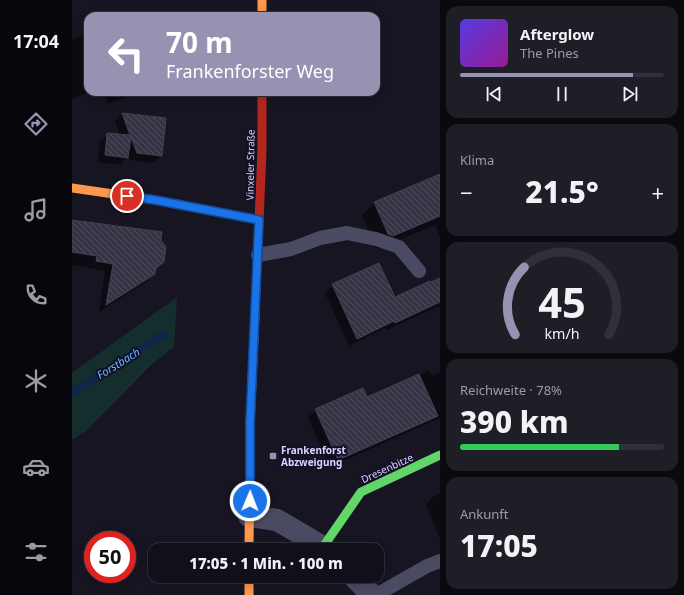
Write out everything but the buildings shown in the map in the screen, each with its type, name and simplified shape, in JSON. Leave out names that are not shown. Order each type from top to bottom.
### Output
[{"type":"main road","points":[[262,0],[262,12]]},
{"type":"main road","name":"Vinxeler Straße","points":[[249,543],[250,425],[262,151],[262,96]]},
{"type":"main road","points":[[72,188],[155,200],[259,220]]},
{"type":"main road","name":"Dresenbitze","points":[[328,543],[361,492],[440,455]]},
{"type":"main road","points":[[249,583],[249,595]]},
{"type":"street","points":[[249,516],[277,520],[314,543]]},
{"type":"street","points":[[360,583],[372,595]]},
{"type":"lane","points":[[258,255],[291,249],[320,238],[347,233],[376,239],[399,247],[419,271]]},
{"type":"lane","points":[[376,595],[427,566],[440,561]]},
{"type":"green space","points":[[177,297],[174,347],[153,363],[85,432],[72,440],[72,373]]},
{"type":"waterway","name":"Forstbach","points":[[72,393],[164,334]]},
{"type":"traffic: fast","points":[[326,543],[361,492],[440,455]]},
{"type":"traffic: slow","points":[[262,0],[262,12]]},
{"type":"traffic: slow","points":[[72,188],[155,200],[259,220]]},
{"type":"traffic: slow","points":[[249,543],[250,425],[255,315]]},
{"type":"traffic: slow","points":[[249,583],[249,595]]},
{"type":"traffic: jam","points":[[255,315],[262,151],[262,96]]},
{"type":"place","name":"Frankenforst Abzweigung","points":[[273,456]]},
{"type":"route","points":[[127,196],[259,220],[250,425],[250,501]]}]
